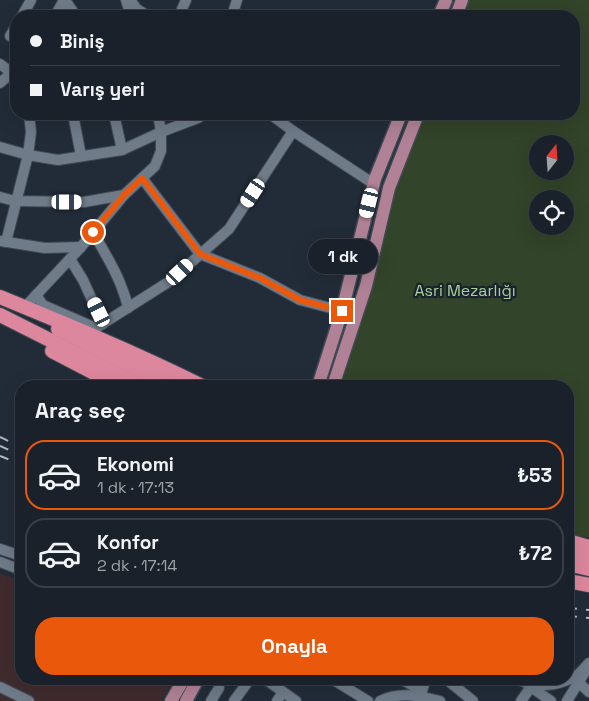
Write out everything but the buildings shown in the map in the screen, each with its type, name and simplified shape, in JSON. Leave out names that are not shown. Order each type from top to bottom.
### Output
[{"type":"highway","points":[[0,298],[146,358],[190,380]]},
{"type":"highway","points":[[0,298],[159,380]]},
{"type":"highway","points":[[0,315],[129,380]]},
{"type":"highway","points":[[0,319],[37,344],[107,380]]},
{"type":"highway","points":[[574,543],[589,547]]},
{"type":"highway","points":[[574,554],[589,557]]},
{"type":"highway","points":[[574,565],[589,569]]},
{"type":"highway","points":[[574,582],[589,585]]},
{"type":"main road","points":[[320,380],[342,311],[374,184],[399,120]]},
{"type":"main road","points":[[335,380],[366,286],[389,188],[416,120]]},
{"type":"main road","points":[[171,701],[180,685]]},
{"type":"main road","points":[[186,701],[195,685]]},
{"type":"street","points":[[130,0],[140,10]]},
{"type":"street","points":[[30,120],[31,132],[28,155],[3,242],[45,248],[81,247]]},
{"type":"street","points":[[74,120],[81,156]]},
{"type":"street","points":[[115,120],[122,150]]},
{"type":"street","points":[[25,307],[81,247],[124,195],[155,166],[161,151],[159,120]]},
{"type":"street","points":[[0,147],[28,155],[58,160],[122,150],[160,132],[193,120]]},
{"type":"street","points":[[278,120],[374,184]]},
{"type":"street","points":[[36,295],[43,305],[96,328],[103,324],[170,281],[229,230],[293,131]]},
{"type":"street","points":[[142,178],[200,254],[260,278],[300,300],[342,311]]},
{"type":"street","points":[[0,197],[15,201],[84,202],[124,195]]},
{"type":"street","points":[[93,232],[117,274],[128,308]]},
{"type":"street","points":[[70,259],[83,280],[103,324]]},
{"type":"street","points":[[0,549],[15,554]]},
{"type":"street","points":[[0,562],[15,568]]},
{"type":"street","points":[[567,701],[589,665]]},
{"type":"street","points":[[574,676],[589,665]]},
{"type":"street","points":[[578,682],[589,692]]},
{"type":"street","points":[[234,701],[246,685]]},
{"type":"street","points":[[274,685],[296,701]]},
{"type":"street","points":[[342,685],[368,701]]},
{"type":"street","points":[[408,685],[420,696]]},
{"type":"street","points":[[456,685],[473,701]]},
{"type":"street","points":[[521,701],[525,685]]},
{"type":"street","points":[[528,685],[552,701]]},
{"type":"street","points":[[0,687],[29,701]]},
{"type":"street","points":[[211,701],[219,688]]},
{"type":"street","points":[[277,701],[283,692]]},
{"type":"street","points":[[380,701],[389,696],[400,694],[440,701]]},
{"type":"shaded area","points":[[0,574],[15,578],[15,685],[170,685],[161,701],[0,701]]},
{"type":"green space","name":"Asri Mezarlığı","points":[[466,0],[589,0],[589,538],[574,535],[574,380],[343,380],[393,184],[419,120],[580,120],[580,10],[462,10]]},
{"type":"railway","points":[[0,437],[15,444]]},
{"type":"railway","points":[[0,446],[15,452]]},
{"type":"railway","points":[[0,456],[15,462]]},
{"type":"railway","points":[[574,609],[589,610]]},
{"type":"railway","points":[[574,617],[589,618]]},
{"type":"route","points":[[93,232],[124,195],[142,178],[200,254],[260,278],[300,300],[342,311]]}]
